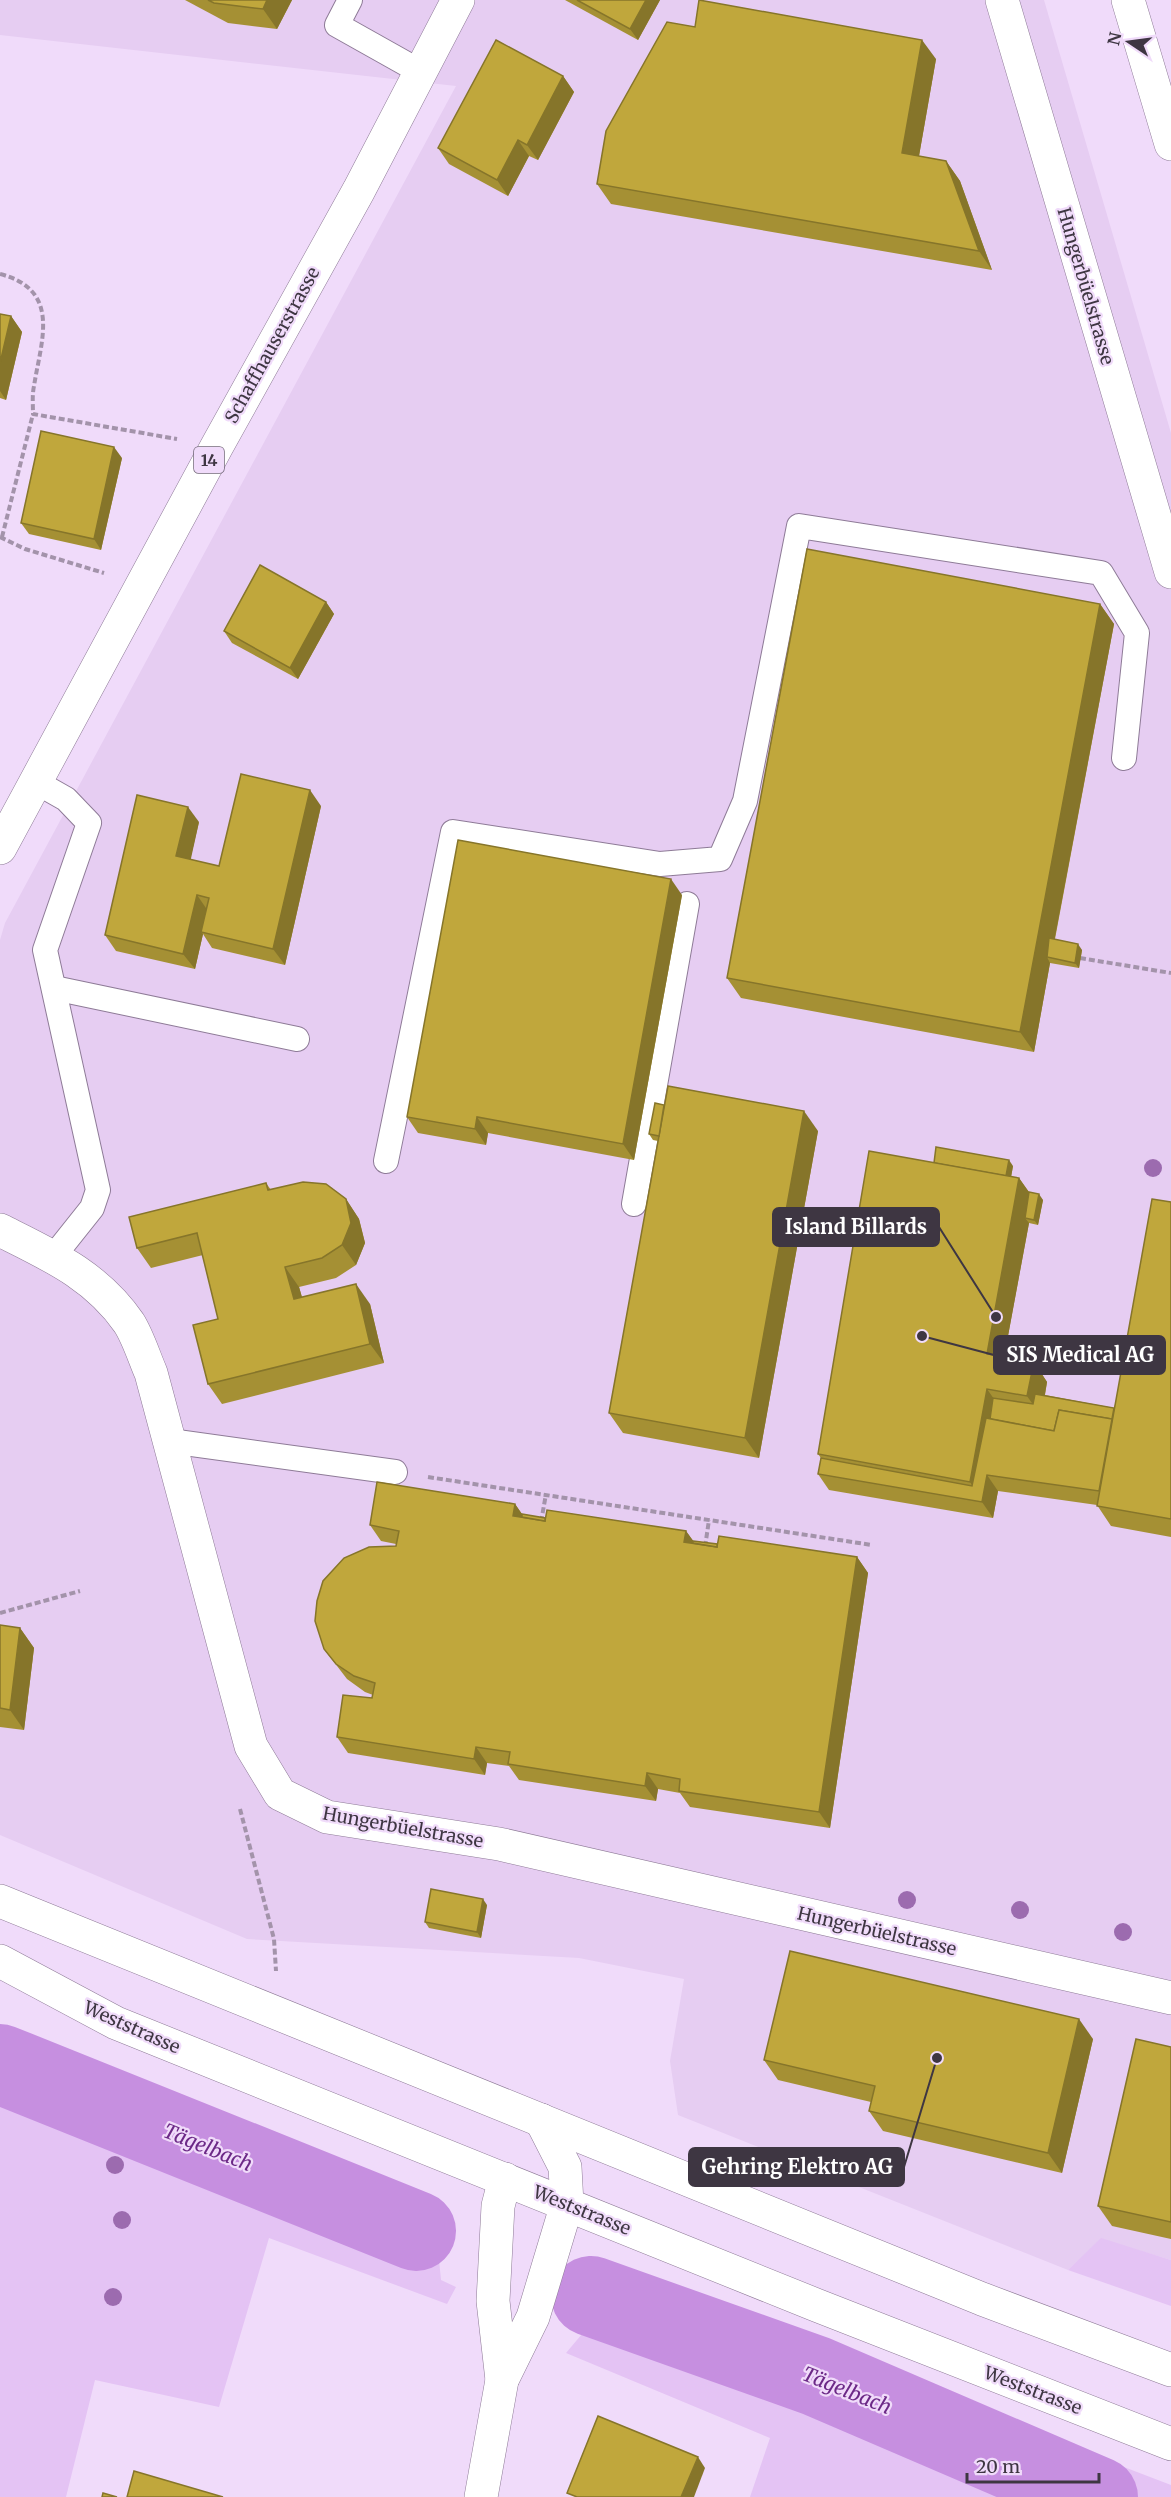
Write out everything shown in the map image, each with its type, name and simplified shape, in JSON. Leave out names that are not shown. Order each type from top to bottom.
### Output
[{"type":"main road","name":"Schaffhauserstrasse","points":[[0,849],[217,446],[359,190],[458,0]]},
{"type":"main road","name":"Hungerbüelstrasse","points":[[1002,0],[1171,572]]},
{"type":"main road","points":[[1128,0],[1171,144]]},
{"type":"main road","name":"Hungerbüelstrasse","points":[[0,1230],[54,1257],[96,1284],[129,1323],[151,1373],[250,1746],[280,1794],[327,1817],[499,1844],[1171,1998]]},
{"type":"main road","points":[[0,1900],[982,2299],[1171,2370]]},
{"type":"main road","name":"Weststrasse","points":[[0,1961],[116,2023],[502,2193],[827,2309],[1171,2444]]},
{"type":"main road","points":[[502,2380],[533,2317],[564,2216],[565,2167],[541,2120]]},
{"type":"main road","points":[[482,2497],[502,2380],[493,2301],[502,2193]]},
{"type":"lane","points":[[350,0],[337,25],[419,71]]},
{"type":"lane","points":[[386,1161],[453,832],[660,864],[720,860],[745,801],[799,526],[1101,573],[1137,633],[1124,758]]},
{"type":"lane","points":[[36,782],[66,799],[89,822],[45,950],[98,1190],[92,1208],[54,1257]]},
{"type":"lane","points":[[634,1204],[687,904]]},
{"type":"lane","points":[[54,988],[297,1039]]},
{"type":"lane","points":[[170,1441],[394,1472]]},
{"type":"path","points":[[0,274],[10,277],[31,290],[43,309],[44,332],[33,388],[33,414],[1,537],[25,549],[142,584]]},
{"type":"path","points":[[33,414],[217,446]]},
{"type":"path","points":[[1080,958],[1171,973]]},
{"type":"path","points":[[394,1472],[872,1545]]},
{"type":"path","points":[[541,1523],[546,1494]]},
{"type":"path","points":[[704,1548],[709,1520]]},
{"type":"path","points":[[0,1613],[81,1591]]},
{"type":"path","points":[[239,1805],[274,1939],[276,1972]]},
{"type":"shaded area","points":[[0,0],[1044,0],[1171,433],[1171,2260],[1101,2239],[1068,2270],[678,2115],[670,2061],[684,1979],[579,1958],[247,1939],[0,1835],[0,940],[5,923],[456,86],[0,35]]},
{"type":"shaded area","points":[[0,2036],[416,2192],[434,2208],[441,2280],[456,2287],[447,2304],[269,2238],[219,2407],[95,2380],[66,2497],[0,2497]]},
{"type":"shaded area","points":[[1101,2238],[1171,2260],[1171,2306],[1068,2270]]},
{"type":"shaded area","points":[[610,2285],[742,2321],[1171,2485],[1171,2497],[1016,2497],[804,2407],[584,2329]]},
{"type":"shaded area","points":[[582,2334],[803,2408],[1009,2497],[750,2497],[770,2438],[566,2353]]},
{"type":"building","points":[[208,0],[267,0],[263,9],[214,3]]},
{"type":"building","points":[[577,0],[646,0],[630,29]]},
{"type":"building","points":[[699,0],[922,40],[902,153],[946,161],[979,251],[597,184],[606,131],[667,22],[695,27]]},
{"type":"building","points":[[496,40],[563,76],[527,145],[518,140],[497,180],[438,148]]},
{"type":"building","points":[[0,314],[11,316],[0,363]]},
{"type":"building","points":[[41,431],[114,447],[94,539],[21,523]]},
{"type":"building","points":[[807,549],[1100,604],[1020,1032],[727,978]]},
{"type":"building","points":[[260,565],[326,602],[290,668],[224,631]]},
{"type":"building","points":[[241,774],[310,790],[273,949],[201,932],[209,898],[197,895],[183,954],[105,935],[137,795],[188,807],[176,856],[219,866]]},
{"type":"building","points":[[458,840],[671,879],[623,1144],[477,1117],[475,1129],[407,1117]]},
{"type":"building","points":[[1049,938],[1078,944],[1075,963],[1047,957]]},
{"type":"building","points":[[668,1086],[804,1111],[745,1438],[609,1413]]},
{"type":"building","points":[[655,1103],[664,1105],[659,1136],[649,1134]]},
{"type":"building","points":[[936,1147],[1009,1160],[1006,1176],[934,1163]]},
{"type":"building","points":[[869,1151],[1019,1178],[987,1354],[1034,1362],[1027,1396],[987,1389],[970,1482],[818,1454]]},
{"type":"building","points":[[303,1182],[326,1184],[346,1199],[351,1223],[342,1245],[322,1258],[285,1267],[294,1299],[356,1284],[370,1344],[208,1384],[193,1325],[218,1319],[197,1233],[137,1248],[129,1217],[266,1183],[268,1190]]},
{"type":"building","points":[[1029,1192],[1039,1194],[1034,1220],[1025,1218]]},
{"type":"building","points":[[1152,1199],[1171,1202],[1171,1519],[1097,1506]]},
{"type":"building","points":[[1035,1394],[1114,1408],[1112,1419],[1059,1410],[1054,1431],[990,1419],[993,1398],[1033,1404]]},
{"type":"building","points":[[1059,1410],[1112,1419],[1099,1491],[987,1475],[982,1502],[818,1474],[821,1458],[972,1486],[986,1418],[1054,1431]]},
{"type":"building","points":[[377,1482],[515,1504],[513,1516],[545,1521],[547,1510],[686,1531],[684,1542],[717,1547],[719,1536],[857,1557],[819,1812],[679,1791],[680,1779],[647,1773],[645,1786],[508,1764],[510,1752],[476,1747],[474,1759],[337,1737],[343,1695],[372,1698],[375,1683],[354,1676],[336,1664],[324,1649],[315,1621],[317,1601],[323,1581],[344,1558],[369,1547],[396,1546],[399,1531],[370,1525]]},
{"type":"building","points":[[522,1514],[545,1518],[545,1521],[522,1517]]},
{"type":"building","points":[[693,1541],[717,1544],[717,1547],[693,1543]]},
{"type":"building","points":[[0,1625],[20,1628],[10,1710],[0,1708]]},
{"type":"building","points":[[431,1889],[483,1899],[477,1932],[425,1922]]},
{"type":"building","points":[[790,1951],[1079,2019],[1048,2153],[869,2111],[875,2086],[764,2060]]},
{"type":"building","points":[[1136,2039],[1171,2047],[1171,2222],[1098,2206]]},
{"type":"building","points":[[598,2416],[698,2457],[681,2497],[577,2497],[567,2493]]},
{"type":"building","points":[[134,2471],[223,2497],[127,2497]]},
{"type":"building","points":[[103,2493],[117,2497],[102,2497]]},
{"type":"waterway","name":"Tägelbach","points":[[0,2064],[416,2231]]},
{"type":"waterway","name":"Tägelbach","points":[[591,2296],[816,2376],[1098,2497]]},
{"type":"place","name":"Island Billards","points":[[996,1317]]},
{"type":"place","name":"SIS Medical AG","points":[[922,1336]]},
{"type":"place","name":"Gehring Elektro AG","points":[[937,2058]]}]
